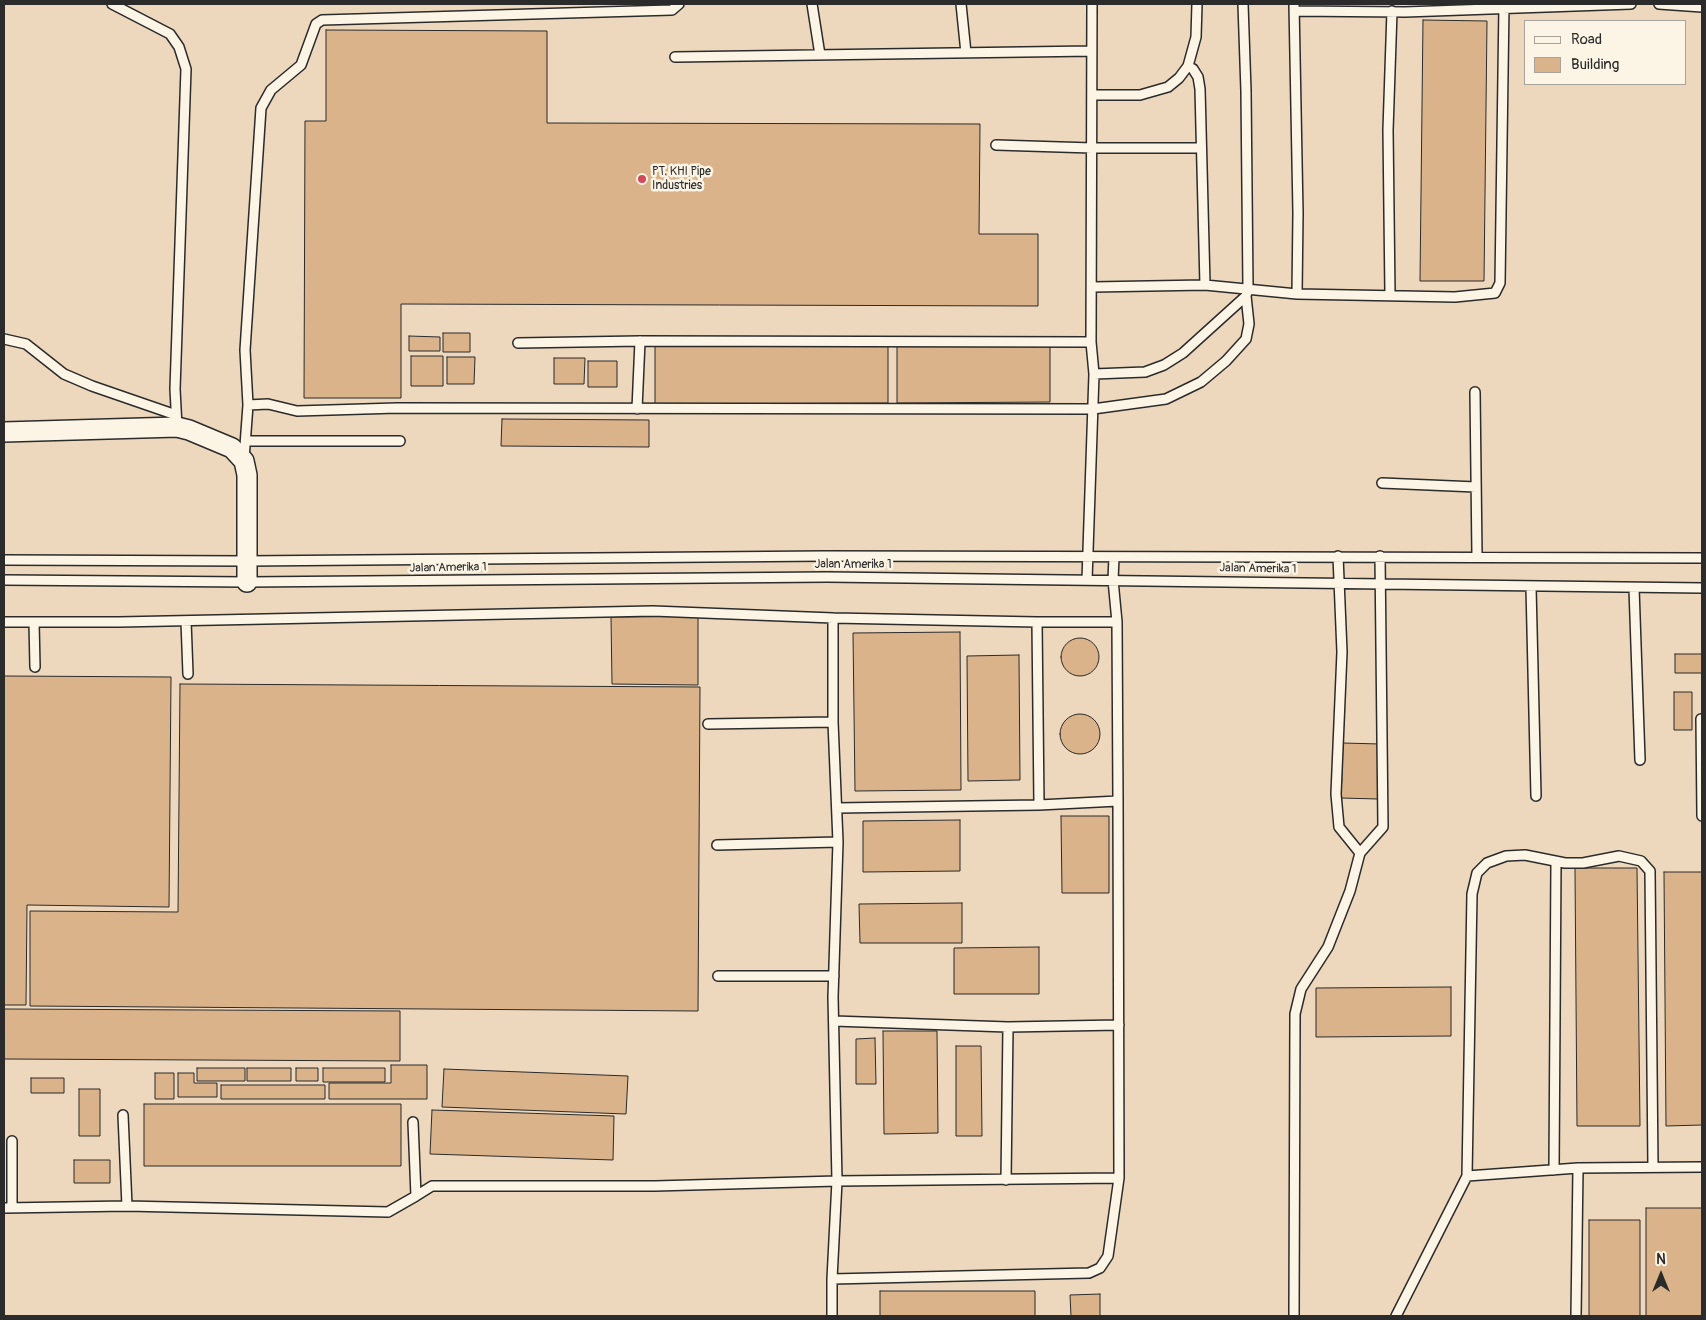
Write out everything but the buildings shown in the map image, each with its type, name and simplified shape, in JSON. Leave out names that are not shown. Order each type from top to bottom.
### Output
[{"type":"street","points":[[4,432],[176,421],[189,430],[232,448],[244,461],[248,475],[247,582]]},
{"type":"lane","points":[[4,339],[26,344],[64,374],[176,421],[186,69],[179,47],[170,34],[112,4]]},
{"type":"lane","points":[[244,461],[248,405],[244,350],[261,108],[270,90],[301,65],[316,24],[322,20],[672,10],[679,4]]},
{"type":"lane","points":[[812,4],[820,55]]},
{"type":"lane","points":[[961,4],[966,53]]},
{"type":"lane","points":[[1087,580],[1094,374],[1092,342],[1092,4]]},
{"type":"lane","points":[[1092,95],[1140,95],[1168,87],[1188,66],[1196,37],[1197,4]]},
{"type":"lane","points":[[248,405],[268,404],[297,411],[397,408],[1092,409],[1166,399],[1201,382],[1246,339],[1249,312],[1247,292],[1243,4]]},
{"type":"lane","points":[[1297,294],[1298,213],[1294,7],[1392,12],[1405,8],[1631,4]]},
{"type":"lane","points":[[1659,4],[1702,7]]},
{"type":"lane","points":[[1092,287],[1205,285],[1247,292],[1455,297],[1495,293],[1500,283],[1504,6]]},
{"type":"lane","points":[[1390,295],[1388,130],[1392,12]]},
{"type":"lane","points":[[675,57],[1092,52]]},
{"type":"lane","points":[[1188,66],[1193,69],[1198,78],[1205,285]]},
{"type":"lane","points":[[996,145],[1092,148],[1201,148]]},
{"type":"lane","points":[[1094,374],[1146,372],[1164,365],[1182,353],[1247,292]]},
{"type":"lane","points":[[638,409],[640,341]]},
{"type":"lane","points":[[518,343],[640,341],[1092,342]]},
{"type":"lane","points":[[1474,392],[1478,556]]},
{"type":"lane","points":[[246,441],[400,441]]},
{"type":"lane","points":[[1382,483],[1476,487]]},
{"type":"lane","name":"Jalan Amerika 1","points":[[4,560],[246,561],[825,556],[1702,558]]},
{"type":"lane","points":[[1338,556],[1342,652],[1336,794],[1339,827],[1360,853]]},
{"type":"lane","points":[[1294,1316],[1294,1014],[1301,989],[1328,947],[1350,891],[1360,853],[1383,827],[1382,585],[1380,556]]},
{"type":"lane","points":[[832,1279],[1089,1273],[1100,1268],[1108,1256],[1119,1178],[1117,622],[1113,580],[1114,557]]},
{"type":"lane","name":"Jalan Amerika 1","points":[[4,580],[247,582],[827,576],[1702,588]]},
{"type":"lane","points":[[1532,587],[1536,796]]},
{"type":"lane","points":[[1634,588],[1640,760]]},
{"type":"lane","points":[[4,622],[186,621],[653,611],[833,618],[1117,622]]},
{"type":"lane","points":[[832,1316],[837,1181],[834,976],[838,842],[833,722],[833,618]]},
{"type":"lane","points":[[186,621],[188,674]]},
{"type":"lane","points":[[34,622],[35,668]]},
{"type":"lane","points":[[1038,622],[1038,805]]},
{"type":"lane","points":[[1701,719],[1702,816]]},
{"type":"lane","points":[[708,724],[833,722]]},
{"type":"lane","points":[[837,808],[1038,805],[1118,801]]},
{"type":"lane","points":[[717,845],[838,842]]},
{"type":"lane","points":[[1396,1316],[1467,1176],[1472,894],[1477,873],[1487,862],[1506,856],[1525,855],[1556,862],[1583,862],[1619,856],[1641,861],[1650,871],[1653,1167]]},
{"type":"lane","points":[[1554,1170],[1556,862]]},
{"type":"lane","points":[[718,976],[834,976]]},
{"type":"lane","points":[[834,1021],[1008,1027],[1119,1025]]},
{"type":"lane","points":[[1006,1180],[1008,1027]]},
{"type":"lane","points":[[123,1115],[127,1206]]},
{"type":"lane","points":[[413,1122],[416,1196]]},
{"type":"lane","points":[[12,1141],[8,1208],[127,1206],[388,1212],[432,1186],[655,1186],[837,1181],[1119,1178]]},
{"type":"lane","points":[[1467,1176],[1578,1168],[1702,1167]]},
{"type":"lane","points":[[1576,1316],[1578,1168]]},
{"type":"shaded area","points":[[4,4],[1702,4],[1702,1316],[4,1316]]},
{"type":"place","name":"PT. KHI Pipe Industries","points":[[642,179]]}]
